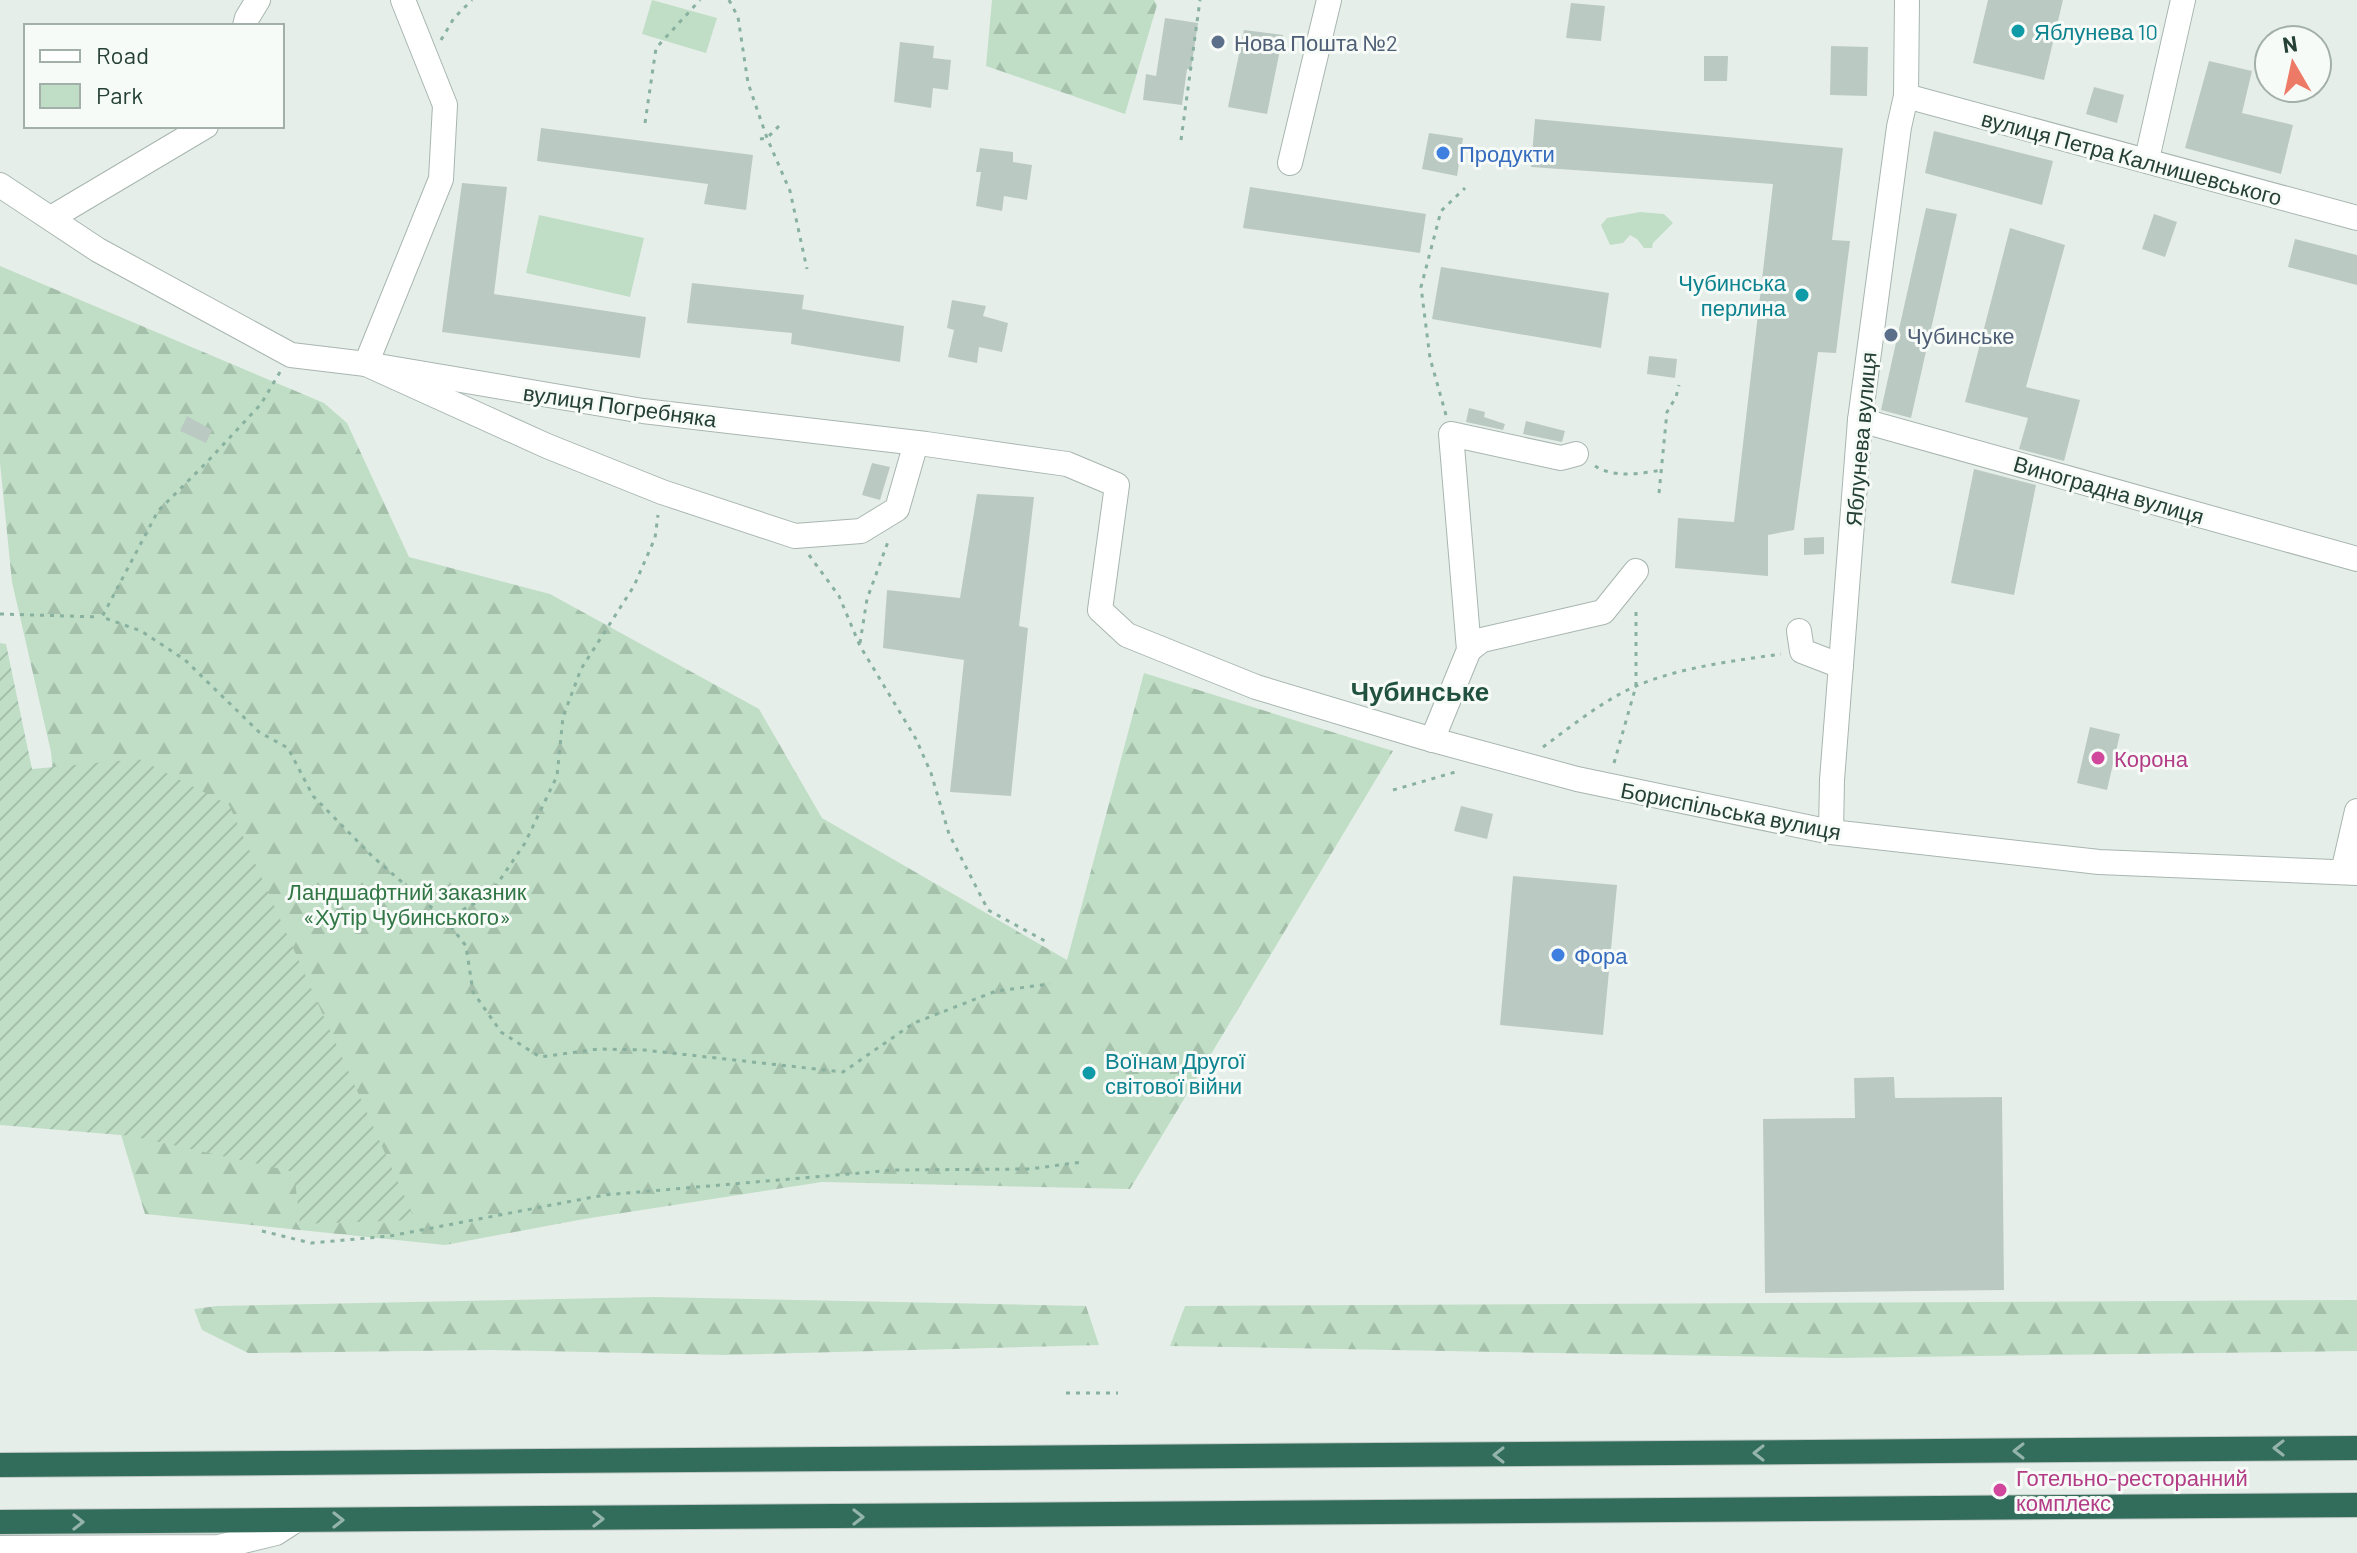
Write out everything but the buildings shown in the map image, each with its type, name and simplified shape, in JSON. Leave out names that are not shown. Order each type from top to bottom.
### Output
[{"type":"highway","points":[[0,1465],[2357,1448]]},
{"type":"highway","points":[[0,1522],[2357,1505]]},
{"type":"street","points":[[246,24],[258,0]]},
{"type":"street","points":[[403,0],[445,105],[441,179],[366,364],[547,446],[662,492],[795,536],[861,531],[897,509],[916,443]]},
{"type":"street","points":[[1290,163],[1329,0]]},
{"type":"street","name":"Яблунева вулиця","points":[[1831,832],[1860,420],[1899,127],[1906,96],[1907,0]]},
{"type":"street","points":[[2147,159],[2183,0]]},
{"type":"street","name":"вулиця Петра Калнишевського","points":[[1906,96],[2357,218]]},
{"type":"street","points":[[51,218],[203,128]]},
{"type":"street","name":"вулиця Погребняка","points":[[0,185],[98,250],[291,355],[366,364],[643,411],[1067,464],[1117,485],[1100,610],[1127,635]]},
{"type":"street","name":"Виноградна вулиця","points":[[1860,420],[2357,559]]},
{"type":"street","points":[[1432,740],[1469,650],[1451,434],[1561,458],[1576,454]]},
{"type":"street","points":[[1469,650],[1482,640],[1603,612],[1636,571]]},
{"type":"street","name":"Бориспільська вулиця","points":[[1127,635],[1256,687],[1432,740],[1608,785],[1831,832],[2099,862],[2350,872]]},
{"type":"street","points":[[1800,641],[1841,666]]},
{"type":"street","points":[[2350,872],[2357,811]]},
{"type":"street","points":[[0,1548],[219,1547],[276,1533],[296,1520]]},
{"type":"path","points":[[428,60],[454,18],[472,0]]},
{"type":"path","points":[[645,123],[656,48],[700,0]]},
{"type":"path","points":[[729,0],[738,17],[748,83],[790,191],[807,269]]},
{"type":"path","points":[[1181,140],[1200,0]]},
{"type":"path","points":[[760,139],[767,138],[779,126]]},
{"type":"path","points":[[1451,434],[1430,358],[1421,287],[1441,211],[1465,188]]},
{"type":"path","points":[[102,617],[158,511],[261,404],[291,355]]},
{"type":"path","points":[[1659,493],[1667,412],[1679,385]]},
{"type":"path","points":[[1576,454],[1601,470],[1637,475],[1661,470]]},
{"type":"path","points":[[445,919],[489,896],[525,843],[557,776],[563,717],[581,669],[634,586],[655,538],[662,492]]},
{"type":"path","points":[[860,646],[867,599],[891,533]]},
{"type":"path","points":[[795,536],[839,596],[860,646],[916,739],[931,773],[949,834],[988,910],[1047,942]]},
{"type":"path","points":[[1608,785],[1636,686],[1636,571]]},
{"type":"path","points":[[0,614],[102,617],[141,631],[185,660],[259,732],[288,748],[313,796],[373,857],[445,919],[466,946],[473,992],[501,1032],[540,1057],[599,1049],[644,1050],[843,1072],[914,1023],[996,991],[1050,984]]},
{"type":"path","points":[[1520,764],[1601,706],[1636,686],[1800,641]]},
{"type":"path","points":[[1393,790],[1461,770]]},
{"type":"path","points":[[262,1231],[311,1243],[390,1236],[604,1195],[895,1170],[1030,1169],[1082,1162]]},
{"type":"path","points":[[1066,1393],[1118,1393]]},
{"type":"green space","points":[[652,0],[717,18],[706,53],[642,34]]},
{"type":"green space","points":[[992,0],[1154,0],[1157,5],[1125,114],[986,66]]},
{"type":"green space","points":[[1640,212],[1664,214],[1673,223],[1653,243],[1652,248],[1644,248],[1630,235],[1623,243],[1610,245],[1601,225],[1607,218]]},
{"type":"green space","points":[[539,215],[644,238],[630,297],[526,273]]},
{"type":"green space","name":"Ландшафтний заказник «Хутір Чубинського»","points":[[0,266],[324,403],[347,423],[409,557],[550,594],[759,709],[822,818],[1067,960],[1144,673],[1393,751],[1130,1189],[822,1182],[584,1219],[445,1245],[145,1214],[70,966],[51,752],[12,582],[0,463]]},
{"type":"green space","points":[[0,643],[6,644],[32,769],[139,759],[229,805],[415,1220],[300,1224],[294,1172],[132,1136],[0,1125]]},
{"type":"green space","points":[[654,1297],[1086,1306],[1099,1345],[724,1355],[492,1350],[248,1353],[202,1330],[194,1309],[217,1306]]},
{"type":"green space","points":[[2357,1300],[2357,1351],[1835,1358],[1170,1346],[1185,1306]]},
{"type":"place","name":"Яблунева 10","points":[[2018,31]]},
{"type":"place","name":"Нова Пошта №2","points":[[1218,42]]},
{"type":"place","name":"Продукти","points":[[1443,153]]},
{"type":"place","name":"Чубинська перлина","points":[[1802,295]]},
{"type":"place","name":"Чубинське","points":[[1891,335]]},
{"type":"place","name":"Корона","points":[[2098,758]]},
{"type":"place","name":"Фора","points":[[1558,955]]},
{"type":"place","name":"Воїнам Другої світової війни","points":[[1089,1073]]},
{"type":"place","name":"Готельно-ресторанний комплекс","points":[[2000,1490]]},
{"type":"district","name":"Чубинське","points":[[1420,690]]}]
